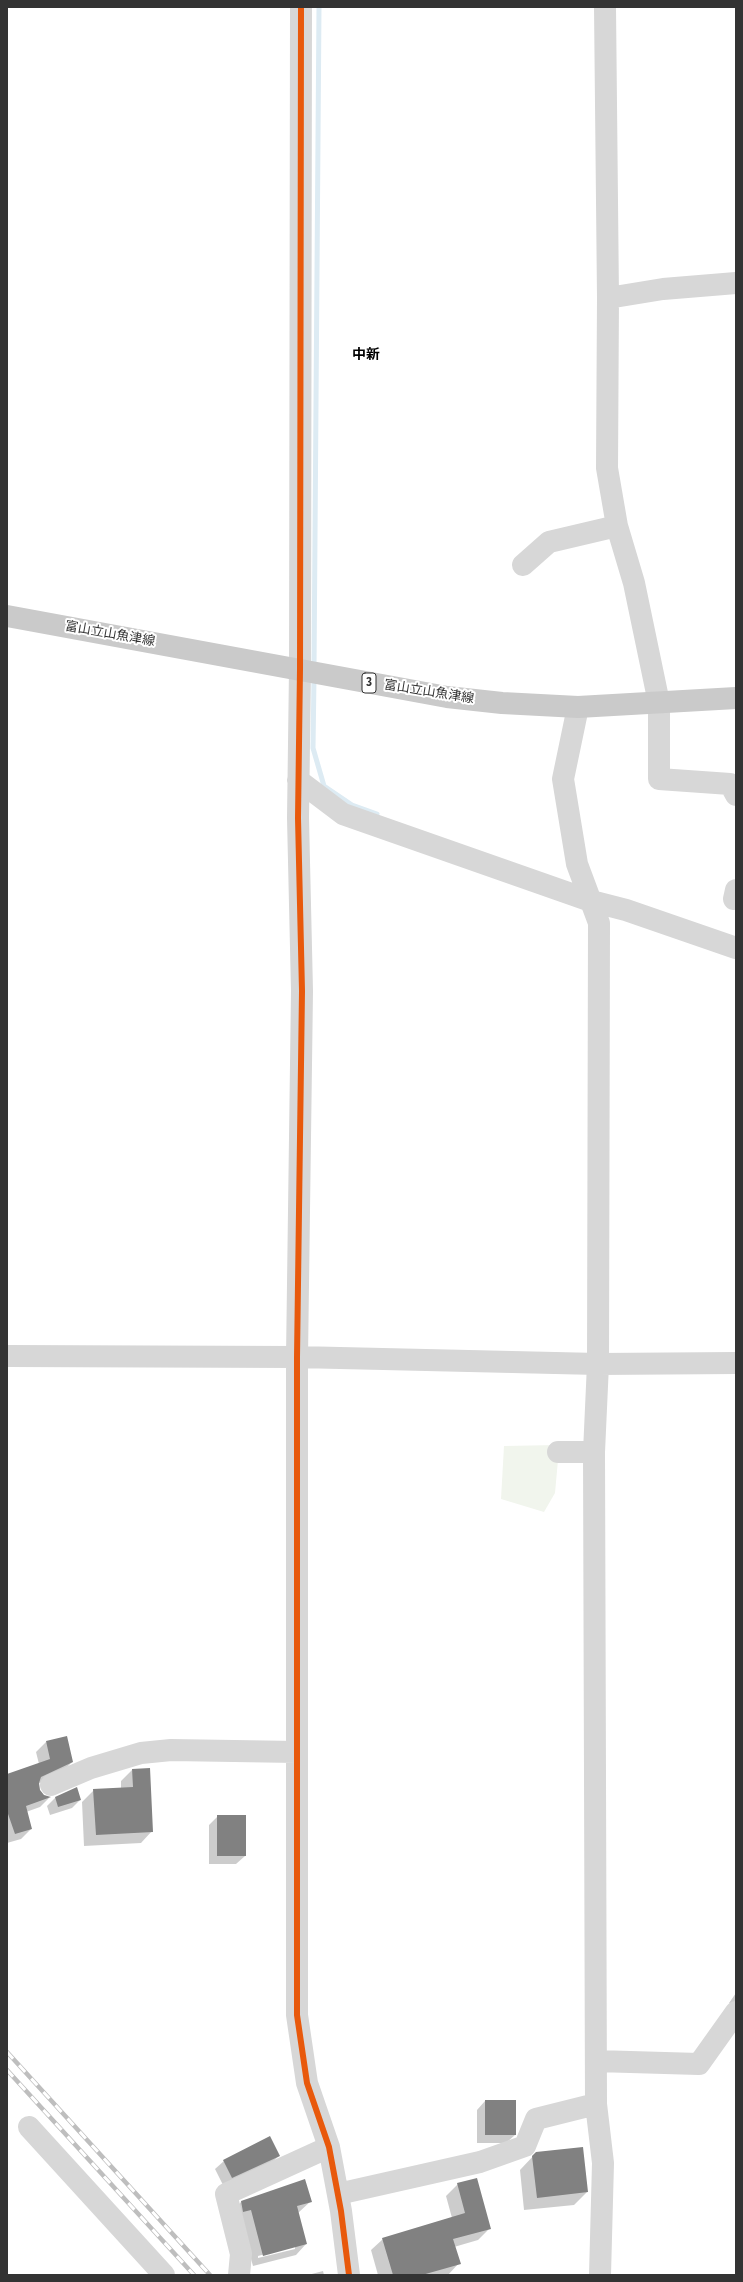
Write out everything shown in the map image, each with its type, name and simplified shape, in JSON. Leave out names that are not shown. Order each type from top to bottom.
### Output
[{"type":"main road","name":"富山立山魚津線","points":[[7,616],[300,669],[447,698],[502,703],[578,707],[736,698]]},
{"type":"street","points":[[300,7],[300,669],[298,780],[302,991],[297,1357],[297,2014],[307,2083],[329,2147],[338,2194],[349,2275]]},
{"type":"street","points":[[605,7],[608,298],[607,468],[617,526],[634,583],[659,703],[659,779],[730,784],[736,795]]},
{"type":"street","points":[[608,298],[663,289],[736,283]]},
{"type":"street","points":[[524,565],[549,542],[617,526]]},
{"type":"street","points":[[578,707],[563,779],[577,864],[598,923],[598,1364],[594,1452],[596,2104],[603,2163],[600,2275]]},
{"type":"street","points":[[298,780],[343,814],[591,901],[626,910],[736,948]]},
{"type":"street","points":[[7,1356],[297,1357],[598,1364],[736,1363]]},
{"type":"street","points":[[558,1452],[594,1452]]},
{"type":"street","points":[[51,1784],[91,1768],[141,1753],[171,1750],[297,1752]]},
{"type":"street","points":[[596,2061],[699,2064],[736,2012]]},
{"type":"street","points":[[338,2194],[480,2162],[525,2146],[536,2119],[596,2104]]},
{"type":"street","points":[[29,2127],[164,2275]]},
{"type":"street","points":[[239,2275],[241,2254],[226,2194],[329,2147]]},
{"type":"shaded area","points":[[557,1445],[558,1460],[555,1493],[544,1512],[501,1499],[504,1446]]},
{"type":"building","points":[[67,1736],[73,1762],[41,1777],[39,1783],[40,1790],[44,1795],[51,1797],[26,1806],[32,1829],[15,1834],[7,1811],[7,1774],[50,1759],[46,1741]]},
{"type":"building","points":[[150,1768],[153,1832],[96,1835],[93,1789],[133,1787],[132,1769]]},
{"type":"building","points":[[77,1787],[81,1800],[58,1807],[55,1797]]},
{"type":"building","points":[[217,1815],[246,1815],[246,1856],[217,1856]]},
{"type":"building","points":[[485,2100],[516,2100],[516,2135],[485,2135]]},
{"type":"building","points":[[270,2136],[280,2156],[232,2178],[223,2160]]},
{"type":"building","points":[[583,2147],[588,2192],[537,2198],[532,2156],[536,2152]]},
{"type":"building","points":[[477,2178],[491,2229],[453,2239],[461,2264],[422,2275],[393,2275],[382,2238],[465,2213],[457,2183]]},
{"type":"building","points":[[305,2179],[312,2202],[297,2206],[307,2244],[263,2256],[251,2210],[243,2212],[241,2201]]},
{"type":"waterway","points":[[314,668],[319,7]]},
{"type":"waterway","points":[[314,678],[313,748],[324,786],[352,805],[377,814]]},
{"type":"railway","points":[[7,2052],[210,2275]]},
{"type":"railway","points":[[7,2070],[194,2275]]},
{"type":"cycle path","points":[[301,7],[300,669],[298,818],[302,991],[297,1357],[297,2015],[307,2083],[329,2147],[341,2211],[349,2275]]},
{"type":"district","name":"中新","points":[[366,355]]}]
